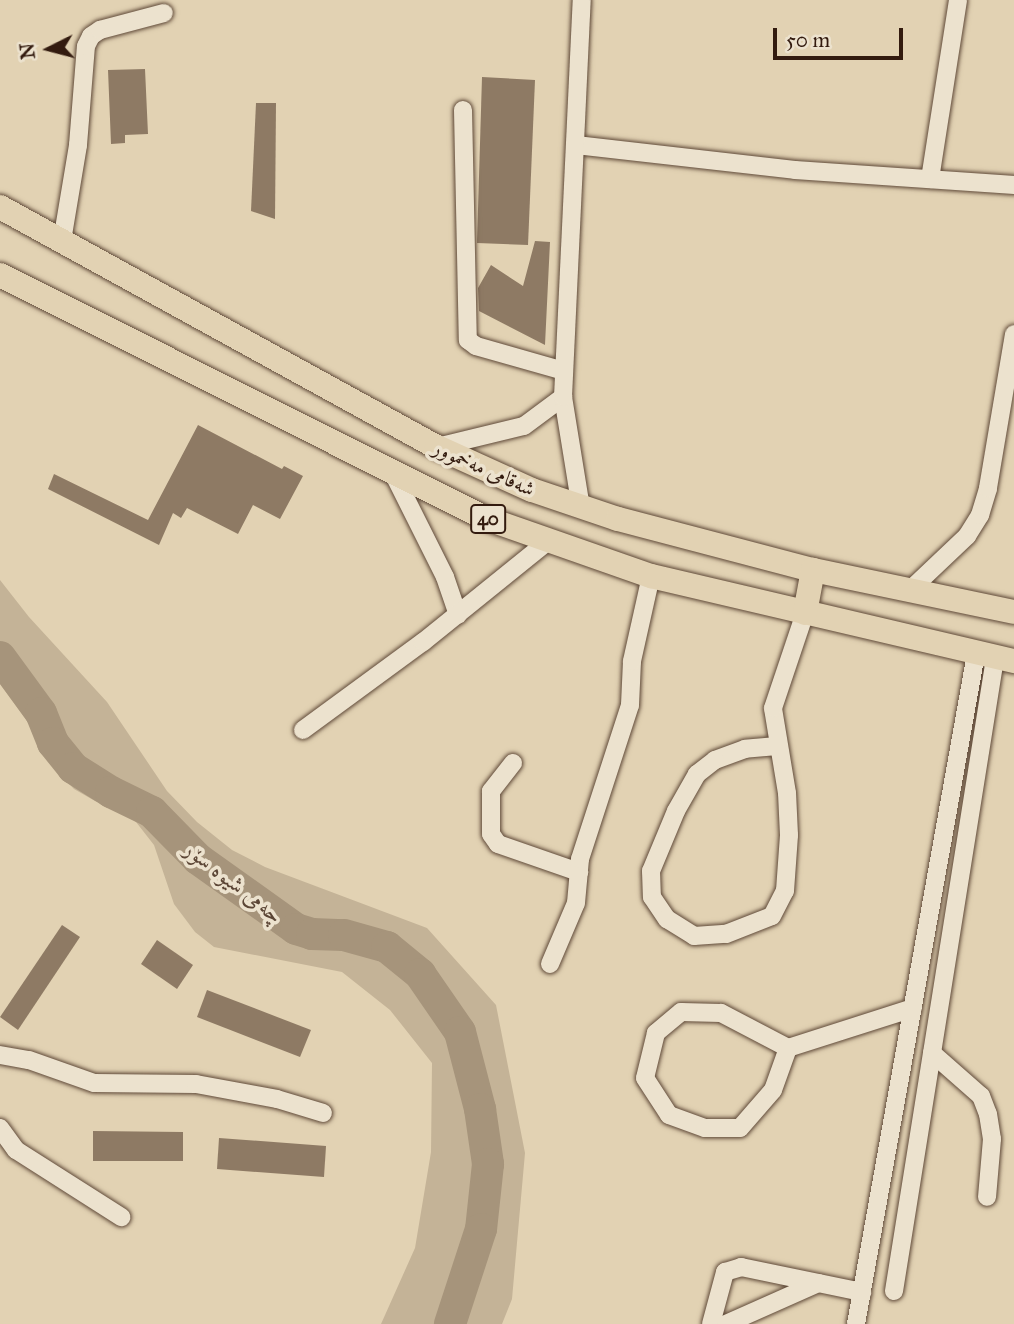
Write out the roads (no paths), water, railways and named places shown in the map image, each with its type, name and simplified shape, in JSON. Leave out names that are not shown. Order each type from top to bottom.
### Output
[{"type":"highway","name":"شەقامی مەخموور","points":[[0,207],[437,447],[484,470],[581,508],[813,570],[1014,612]]},
{"type":"highway","name":"شەقامی مەخموور","points":[[0,275],[394,475],[485,517],[651,576],[995,658]]},
{"type":"highway","points":[[805,613],[813,570]]},
{"type":"street","points":[[581,508],[563,397],[582,0]]},
{"type":"street","points":[[930,179],[958,0]]},
{"type":"street","points":[[62,241],[78,145],[86,46],[91,36],[100,30],[164,13]]},
{"type":"street","points":[[463,110],[468,340],[476,346],[564,372]]},
{"type":"street","points":[[576,145],[795,170],[1014,185]]},
{"type":"street","points":[[909,591],[967,536],[980,515],[988,488],[1014,334]]},
{"type":"street","points":[[437,447],[524,426],[563,397]]},
{"type":"street","points":[[394,475],[444,577],[458,615]]},
{"type":"street","points":[[303,730],[458,615],[548,541]]},
{"type":"street","points":[[550,964],[576,903],[580,859],[630,705],[632,661],[651,576]]},
{"type":"street","points":[[777,746],[745,749],[715,760],[697,774],[676,811],[651,872],[652,897],[667,919],[694,936],[726,934],[772,916],[785,891],[787,793],[777,746],[773,708],[805,613]]},
{"type":"street","points":[[856,1324],[913,1008],[995,658]]},
{"type":"street","points":[[894,1291],[995,658]]},
{"type":"street","points":[[513,763],[491,791],[491,834],[498,844],[579,872]]},
{"type":"street","points":[[788,1048],[773,1090],[740,1128],[705,1128],[670,1115],[645,1078],[656,1032],[681,1012],[721,1013],[788,1048],[913,1008]]},
{"type":"street","points":[[932,1053],[981,1096],[988,1114],[992,1139],[987,1197]]},
{"type":"street","points":[[0,1055],[29,1060],[94,1083],[196,1084],[277,1099],[323,1113]]},
{"type":"street","points":[[0,1129],[16,1150],[121,1217]]},
{"type":"street","points":[[711,1324],[725,1272],[741,1267],[862,1292]]},
{"type":"street","points":[[726,1324],[818,1283]]},
{"type":"waterway","name":"چەمی شیوە سۆر","points":[[0,657],[41,713],[53,743],[73,768],[111,792],[152,812],[198,859],[296,929],[312,934],[344,935],[387,947],[420,974],[460,1032],[480,1109],[488,1164],[481,1229],[450,1324]]}]
